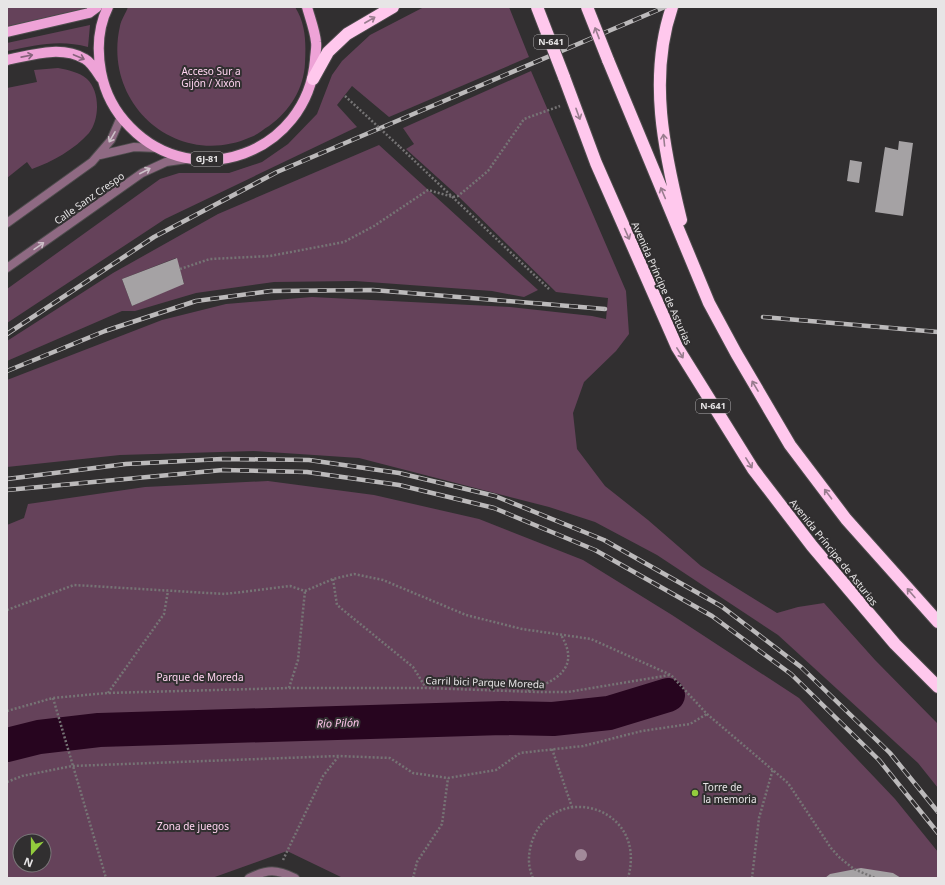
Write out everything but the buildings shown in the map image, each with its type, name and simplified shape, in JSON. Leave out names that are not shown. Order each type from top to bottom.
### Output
[{"type":"highway","name":"GJ-81","points":[[313,79],[328,52],[347,34],[393,7]]},
{"type":"highway","name":"Avenida Príncipe de Asturias","points":[[537,7],[596,163],[677,347],[753,469],[812,546],[895,644],[938,687]]},
{"type":"highway","points":[[587,7],[691,260],[716,316],[790,445],[846,519],[938,622]]},
{"type":"highway","points":[[672,7],[665,26],[659,93],[660,108],[666,160],[691,260]]},
{"type":"main road","points":[[7,32],[89,13],[97,7]]},
{"type":"main road","name":"GJ-81","points":[[108,7],[100,35],[98,57],[102,79],[110,99],[121,117],[138,135],[159,148],[189,158],[216,160],[242,155],[267,143],[291,120],[303,104],[313,79],[316,42],[307,7]]},
{"type":"main road","points":[[7,60],[48,52],[69,52],[87,60],[102,79]]},
{"type":"street","points":[[7,223],[100,154],[111,140],[121,117]]},
{"type":"street","points":[[100,154],[134,147],[159,148]]},
{"type":"street","name":"Calle Sanz Crespo","points":[[7,268],[142,173],[166,162],[189,158]]},
{"type":"street","points":[[249,878],[263,871],[279,871],[295,878]]},
{"type":"path","points":[[345,96],[549,289]]},
{"type":"path","points":[[180,269],[210,259],[270,256],[344,242],[374,226],[428,190],[453,197],[458,196],[488,171],[524,119],[548,109],[574,103]]},
{"type":"path","points":[[7,610],[74,585],[225,594],[290,586],[305,591],[333,579],[354,574],[382,580],[466,615],[522,629],[591,639],[670,675],[708,714],[746,749],[788,783],[831,848],[854,869],[875,878]]},
{"type":"path","points":[[333,579],[337,605],[413,667],[426,688]]},
{"type":"path","points":[[107,693],[164,614],[168,591]]},
{"type":"path","points":[[289,688],[298,660],[305,591]]},
{"type":"path","points":[[526,692],[549,683],[560,676],[568,654],[566,643],[561,635]]},
{"type":"path","name":"Carril bici Parque Moreda","points":[[7,711],[53,698],[107,693],[289,688],[426,688],[568,692],[670,675]]},
{"type":"path","points":[[53,698],[106,878]]},
{"type":"path","points":[[7,782],[22,776],[72,766],[338,756],[390,758],[413,774],[448,778],[496,770],[520,754],[583,746],[642,731],[690,724],[708,714]]},
{"type":"path","points":[[552,749],[572,807]]},
{"type":"path","points":[[279,871],[323,776],[338,756]]},
{"type":"path","points":[[752,878],[759,818],[772,769]]},
{"type":"path","points":[[412,878],[417,862],[442,824],[448,778]]},
{"type":"path","points":[[533,878],[530,870],[528,854],[533,837],[542,823],[556,813],[572,807],[588,807],[603,812],[616,821],[626,834],[631,849],[632,865],[628,878]]},
{"type":"green space","points":[[7,7],[97,7],[7,32]]},
{"type":"green space","name":"Acceso Sur a Gijón / Xixón","points":[[128,7],[295,7],[299,13],[303,27],[305,48],[304,72],[299,90],[289,106],[277,120],[254,136],[223,145],[197,145],[172,137],[151,123],[134,104],[122,81],[117,55],[121,21]]},
{"type":"green space","points":[[424,7],[509,7],[529,57],[389,117],[352,86],[337,105],[357,127],[165,219],[7,323],[7,289],[160,179],[179,173],[229,173],[262,162],[288,144],[317,114],[332,75],[342,61],[370,35]]},
{"type":"green space","points":[[90,25],[88,47],[67,43],[57,43],[7,51],[7,43]]},
{"type":"green space","points":[[58,68],[80,75],[87,79],[91,84],[97,105],[97,113],[93,127],[83,139],[63,154],[32,169],[27,162],[7,178],[7,88],[37,82],[34,70]]},
{"type":"green space","points":[[531,71],[626,291],[629,334],[616,351],[584,382],[573,413],[577,449],[605,486],[648,520],[701,566],[777,613],[798,607],[824,603],[875,660],[938,724],[938,788],[918,763],[778,635],[657,555],[595,522],[549,507],[359,458],[254,451],[120,455],[7,467],[7,380],[162,320],[226,304],[312,297],[510,307],[592,316],[606,319],[608,298],[556,292],[458,196],[406,149],[414,144],[403,128]]},
{"type":"green space","points":[[379,145],[538,290],[524,297],[492,291],[355,281],[274,282],[196,293],[135,311],[122,311],[7,361],[7,341],[113,273],[218,214]],"holes":[[[176,258],[184,283],[132,306],[122,279]]]},
{"type":"green space","name":"Parque de Moreda","points":[[268,481],[374,495],[479,519],[583,560],[672,615],[799,698],[895,799],[938,852],[938,878],[343,878],[287,851],[212,878],[7,878],[7,525],[24,518],[28,504],[145,487]]},
{"type":"waterway","name":"Río Pilón","points":[[7,745],[39,737],[99,730],[503,718],[553,719],[609,713],[668,695]]},
{"type":"railway","points":[[7,334],[154,237],[277,172],[665,7]]},
{"type":"railway","points":[[7,371],[105,331],[196,301],[271,291],[373,290],[605,309]]},
{"type":"railway","points":[[763,317],[938,332]]},
{"type":"railway","points":[[7,479],[126,464],[222,459],[309,460],[399,473],[495,496],[604,540],[721,606],[801,667],[890,753],[938,812]]},
{"type":"railway","points":[[7,490],[223,470],[307,472],[399,485],[494,508],[595,550],[712,616],[791,674],[879,760],[938,833]]},
{"type":"place","name":"Torre de la memoria","points":[[695,793]]},
{"type":"park label","name":"Zona de juegos","points":[[193,826]]}]
